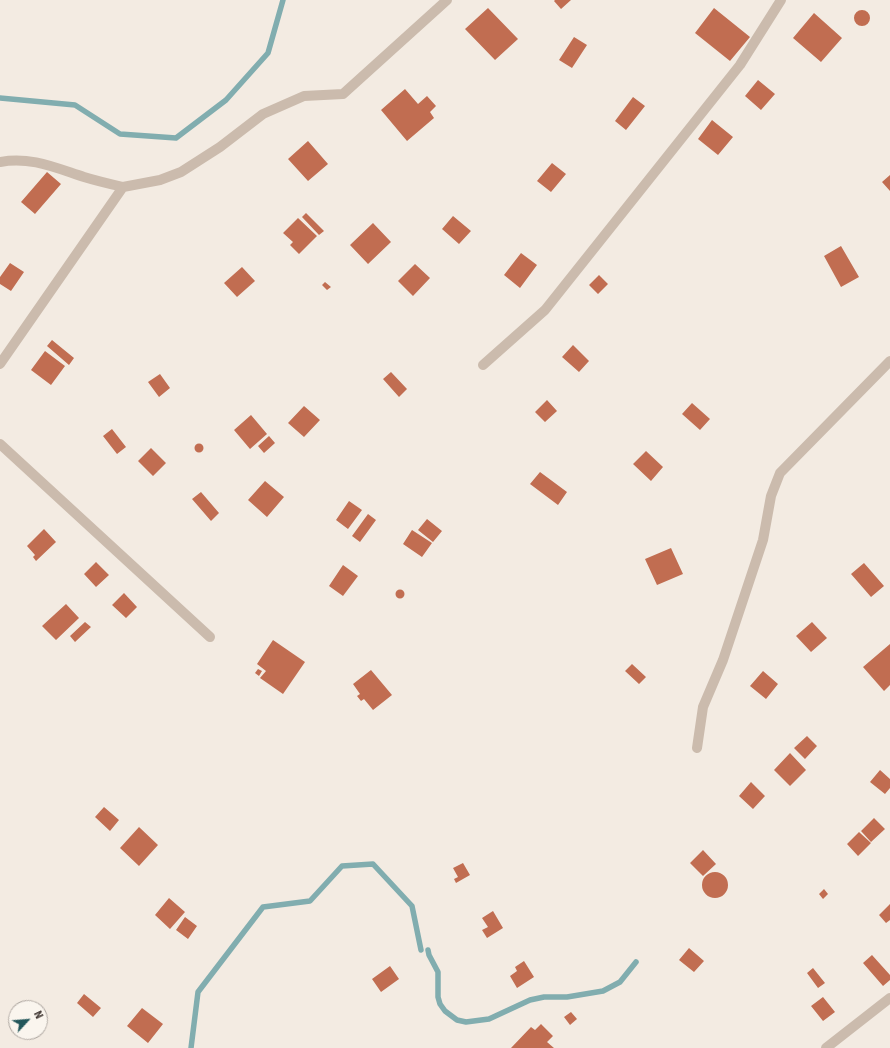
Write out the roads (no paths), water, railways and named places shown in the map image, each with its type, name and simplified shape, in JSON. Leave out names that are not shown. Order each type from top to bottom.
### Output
[{"type":"street","points":[[0,162],[21,160],[39,162],[85,178],[123,187],[160,180],[181,172],[220,147],[263,114],[304,96],[343,94],[447,0]]},
{"type":"street","points":[[483,365],[545,310],[740,65],[781,0]]},
{"type":"street","points":[[0,364],[123,187]]},
{"type":"street","points":[[697,748],[703,707],[723,660],[763,540],[771,496],[780,473],[890,361]]},
{"type":"street","points":[[0,444],[210,637]]},
{"type":"street","points":[[826,1048],[890,998]]},
{"type":"waterway","points":[[0,98],[75,105],[120,134],[176,138],[226,100],[268,53],[283,0]]},
{"type":"waterway","points":[[191,1048],[198,992],[263,907],[310,901],[342,866],[373,864],[412,906],[421,950]]},
{"type":"waterway","points":[[428,950],[438,972],[438,997],[440,1004],[445,1011],[457,1020],[466,1022],[489,1019],[530,1000],[544,997],[567,997],[603,991],[620,982],[636,962]]}]
